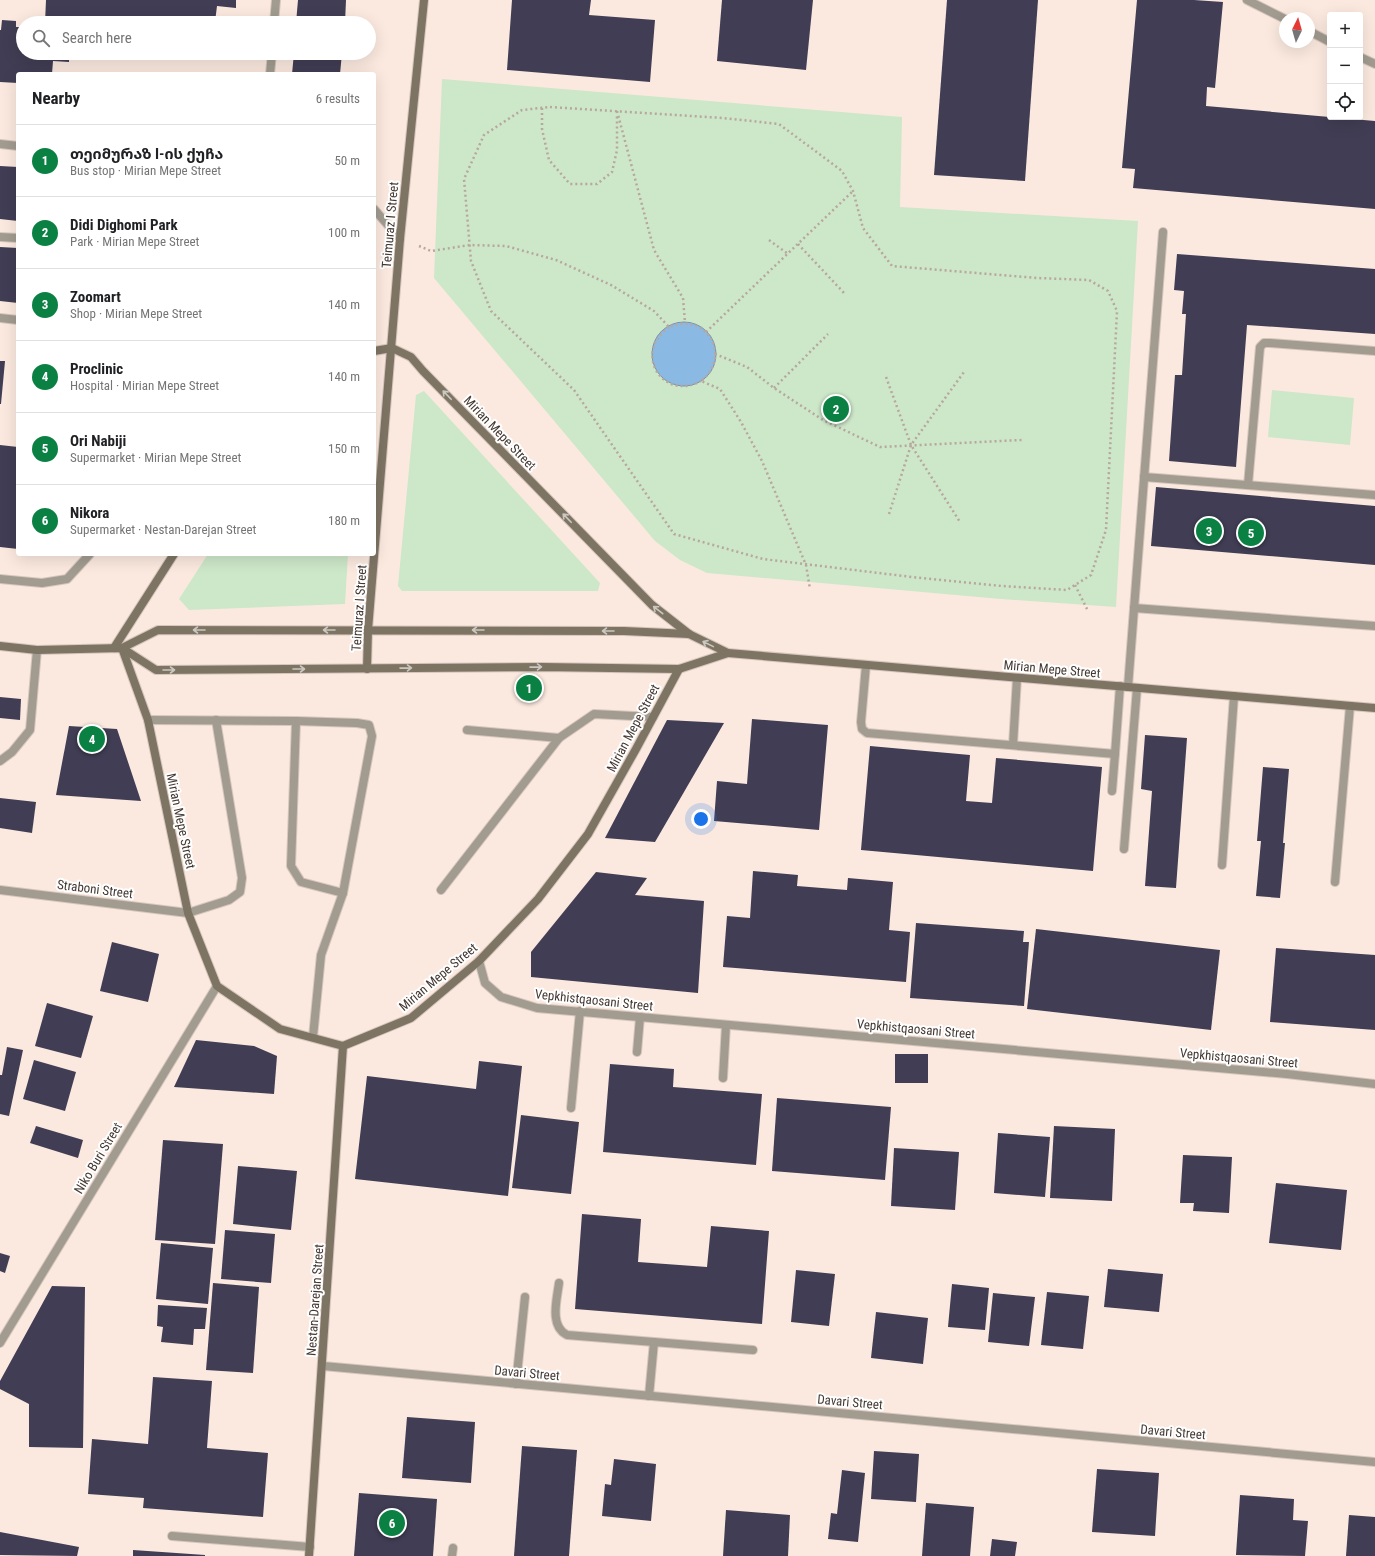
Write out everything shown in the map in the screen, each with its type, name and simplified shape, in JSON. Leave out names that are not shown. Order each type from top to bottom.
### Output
[{"type":"street","points":[[275,16],[276,0]]},
{"type":"street","name":"Teimuraz I Street","points":[[376,536],[400,239],[424,0]]},
{"type":"street","points":[[1247,0],[1279,16]]},
{"type":"street","points":[[1315,34],[1327,40]]},
{"type":"street","points":[[1363,58],[1375,64]]},
{"type":"street","points":[[270,72],[271,60]]},
{"type":"street","points":[[0,144],[16,146]]},
{"type":"street","points":[[376,211],[400,239]]},
{"type":"street","points":[[1112,791],[1115,754],[1134,608],[1164,232]]},
{"type":"street","points":[[0,237],[16,238]]},
{"type":"street","points":[[0,318],[16,320]]},
{"type":"street","points":[[1248,485],[1258,353],[1260,347],[1264,343],[1270,343],[1375,351]]},
{"type":"street","points":[[376,351],[392,348]]},
{"type":"street","name":"Mirian Mepe Street","points":[[392,348],[411,357],[652,605],[689,634],[728,653],[1375,708]]},
{"type":"street","points":[[1144,477],[1375,495]]},
{"type":"street","points":[[0,579],[42,583],[67,579],[88,556]]},
{"type":"street","points":[[118,648],[173,556]]},
{"type":"street","name":"Teimuraz I Street","points":[[367,669],[368,630],[374,556]]},
{"type":"street","points":[[1134,608],[1375,626]]},
{"type":"street","name":"Mirian Mepe Street","points":[[0,646],[37,650],[118,648],[158,630],[624,631],[689,634]]},
{"type":"street","name":"Mirian Mepe Street","points":[[118,648],[156,670],[534,667],[679,669],[728,653]]},
{"type":"street","name":"Mirian Mepe Street","points":[[118,648],[148,720],[188,913],[217,986]]},
{"type":"street","points":[[0,761],[12,752],[30,730],[37,650]]},
{"type":"street","points":[[866,665],[861,722],[862,729],[867,733],[1115,754]]},
{"type":"street","name":"Mirian Mepe Street","points":[[343,1046],[411,1018],[479,961],[538,899],[588,834],[679,669]]},
{"type":"street","points":[[1013,745],[1017,678]]},
{"type":"street","points":[[1124,849],[1137,688]]},
{"type":"street","points":[[1222,865],[1234,696]]},
{"type":"street","points":[[1335,882],[1350,706]]},
{"type":"street","points":[[441,890],[559,738],[594,714],[653,718]]},
{"type":"street","points":[[148,720],[296,721],[357,723],[368,725],[372,736],[342,892],[321,955],[312,1037]]},
{"type":"street","points":[[188,913],[229,900],[240,892],[242,878],[216,720]]},
{"type":"street","points":[[296,721],[291,866],[301,882],[342,892]]},
{"type":"street","points":[[467,730],[559,738]]},
{"type":"street","name":"Straboni Street","points":[[0,890],[188,913]]},
{"type":"street","name":"Vepkhistqaosani Street","points":[[479,961],[485,983],[501,997],[537,1008],[1286,1074],[1375,1084]]},
{"type":"street","points":[[217,986],[280,1029],[343,1046]]},
{"type":"street","name":"Niko Buri Street","points":[[0,1343],[217,986]]},
{"type":"street","points":[[572,1108],[580,1011]]},
{"type":"street","points":[[637,1052],[640,1017]]},
{"type":"street","points":[[723,1078],[726,1025]]},
{"type":"street","name":"Nestan-Darejan Street","points":[[310,1556],[343,1046]]},
{"type":"street","points":[[559,1283],[556,1317],[557,1325],[561,1332],[567,1335],[753,1350]]},
{"type":"street","points":[[516,1384],[526,1297]]},
{"type":"street","points":[[649,1396],[654,1342]]},
{"type":"street","name":"Davari Street","points":[[323,1366],[1375,1462]]},
{"type":"street","points":[[172,1536],[310,1547]]},
{"type":"path","points":[[550,106],[617,112],[723,118],[779,124],[842,171],[853,191],[863,228],[892,266],[1037,278],[1089,280],[1108,291],[1117,312],[1106,530],[1091,575],[1066,590],[1002,586],[763,559],[674,534],[574,390],[491,311],[471,261],[464,179],[484,135],[522,110],[542,108],[550,106]]},
{"type":"path","points":[[542,108],[542,129],[549,160],[570,184],[597,184],[612,172],[617,150],[617,112]]},
{"type":"path","points":[[617,112],[654,250],[683,298],[685,323]]},
{"type":"path","points":[[706,332],[853,191]]},
{"type":"path","points":[[769,240],[788,254]]},
{"type":"path","points":[[798,244],[845,294]]},
{"type":"path","points":[[431,251],[470,245],[506,246],[556,260],[611,285],[654,311],[668,327]]},
{"type":"path","points":[[685,323],[696,325],[706,332],[714,344],[714,363],[711,370],[701,381],[690,385],[675,385],[667,382],[658,373],[654,365],[652,349],[657,337],[668,327],[674,324],[685,323]]},
{"type":"path","points":[[774,388],[828,334]]},
{"type":"path","points":[[715,354],[747,367],[774,388],[823,420],[880,448],[910,445],[1022,440]]},
{"type":"path","points":[[888,514],[910,445],[964,372]]},
{"type":"path","points":[[886,378],[910,445],[960,522]]},
{"type":"path","points":[[701,381],[720,389],[741,422],[762,461],[806,565],[810,589]]},
{"type":"path","points":[[1076,585],[1088,611]]},
{"type":"green space","points":[[442,79],[902,117],[900,207],[1138,221],[1116,607],[1001,599],[707,573],[680,560],[655,541],[434,278]]},
{"type":"green space","points":[[1272,390],[1354,398],[1350,445],[1268,437]]},
{"type":"green space","points":[[424,391],[600,583],[598,591],[402,591],[398,586],[416,395]]},
{"type":"green space","points":[[207,556],[348,556],[345,604],[189,610],[179,599]]},
{"type":"water","points":[[684,322],[702,328],[710,336],[716,354],[710,372],[702,380],[684,386],[666,380],[658,372],[652,354],[658,336],[666,328]]},
{"type":"building","points":[[46,0],[236,0],[236,8],[217,6],[216,16],[45,16]]},
{"type":"building","points":[[298,0],[346,0],[345,16],[297,16]]},
{"type":"building","points":[[512,0],[591,0],[589,15],[655,20],[650,82],[507,70]]},
{"type":"building","points":[[722,0],[813,0],[806,70],[717,61]]},
{"type":"building","points":[[947,0],[1038,0],[1025,181],[934,175]]},
{"type":"building","points":[[1137,0],[1194,0],[1223,2],[1215,88],[1207,87],[1206,106],[1327,117],[1327,120],[1375,121],[1375,209],[1133,188],[1135,169],[1122,168]]},
{"type":"building","points":[[2,20],[16,21],[16,60],[69,60],[69,62],[53,61],[52,72],[16,72],[16,83],[0,82]]},
{"type":"building","points":[[293,60],[341,60],[340,72],[292,72]]},
{"type":"building","points":[[0,166],[16,167],[16,221],[0,219]]},
{"type":"building","points":[[0,247],[16,248],[16,303],[0,301]]},
{"type":"building","points":[[1177,254],[1375,269],[1375,334],[1247,325],[1236,467],[1169,461],[1175,375],[1182,375],[1186,314],[1182,314],[1184,291],[1174,290]]},
{"type":"building","points":[[0,361],[5,361],[1,404],[0,404]]},
{"type":"building","points":[[0,445],[16,447],[16,549],[0,547]]},
{"type":"building","points":[[1156,487],[1375,506],[1375,565],[1151,546]]},
{"type":"building","points":[[0,697],[21,699],[20,720],[0,718]]},
{"type":"building","points":[[752,719],[828,725],[819,830],[714,821],[717,781],[747,784]]},
{"type":"building","points":[[667,720],[724,723],[655,842],[605,838]]},
{"type":"building","points":[[69,726],[117,729],[141,801],[56,795]]},
{"type":"building","points":[[1145,735],[1187,738],[1176,888],[1145,886],[1152,791],[1141,789]]},
{"type":"building","points":[[870,746],[970,755],[966,801],[992,803],[996,758],[1102,767],[1093,871],[861,850]]},
{"type":"building","points":[[1263,767],[1289,769],[1280,898],[1256,896],[1261,841],[1257,841]]},
{"type":"building","points":[[0,798],[36,802],[32,833],[0,828]]},
{"type":"building","points":[[753,871],[798,875],[797,886],[847,890],[848,878],[893,882],[889,930],[910,932],[906,982],[723,967],[727,916],[750,918]]},
{"type":"building","points":[[596,872],[647,878],[635,895],[704,901],[698,993],[531,977],[531,952]]},
{"type":"building","points":[[916,923],[1024,931],[1023,942],[1029,942],[1024,1006],[910,998]]},
{"type":"building","points":[[1036,929],[1220,950],[1211,1030],[1027,1009]]},
{"type":"building","points":[[112,942],[159,954],[148,1002],[100,991]]},
{"type":"building","points":[[1276,948],[1375,955],[1375,1030],[1270,1022]]},
{"type":"building","points":[[47,1003],[93,1016],[81,1058],[35,1046]]},
{"type":"building","points":[[196,1040],[254,1046],[277,1056],[274,1094],[174,1087]]},
{"type":"building","points":[[7,1047],[23,1050],[9,1116],[0,1114],[0,1075],[2,1075]]},
{"type":"building","points":[[895,1054],[928,1054],[928,1083],[895,1083]]},
{"type":"building","points":[[34,1060],[76,1072],[65,1111],[23,1099]]},
{"type":"building","points":[[479,1061],[522,1066],[508,1196],[355,1179],[367,1076],[476,1089]]},
{"type":"building","points":[[610,1064],[674,1069],[673,1087],[762,1094],[756,1165],[603,1152]]},
{"type":"building","points":[[777,1098],[891,1107],[885,1180],[772,1171]]},
{"type":"building","points":[[521,1115],[579,1122],[571,1194],[512,1188]]},
{"type":"building","points":[[36,1126],[83,1140],[78,1158],[30,1143]]},
{"type":"building","points":[[1054,1126],[1115,1129],[1112,1201],[1050,1198]]},
{"type":"building","points":[[998,1133],[1050,1137],[1045,1197],[994,1193]]},
{"type":"building","points":[[163,1140],[223,1144],[215,1244],[155,1240]]},
{"type":"building","points":[[894,1148],[959,1152],[955,1210],[891,1206]]},
{"type":"building","points":[[1183,1155],[1232,1157],[1229,1213],[1193,1211],[1194,1203],[1180,1203]]},
{"type":"building","points":[[238,1166],[297,1171],[291,1230],[233,1224]]},
{"type":"building","points":[[1276,1183],[1347,1190],[1341,1250],[1269,1243]]},
{"type":"building","points":[[582,1214],[641,1219],[638,1262],[707,1267],[711,1226],[769,1231],[762,1324],[575,1309]]},
{"type":"building","points":[[225,1230],[275,1234],[271,1283],[221,1279]]},
{"type":"building","points":[[161,1243],[213,1248],[208,1304],[156,1299]]},
{"type":"building","points":[[0,1253],[10,1256],[5,1273],[0,1271]]},
{"type":"building","points":[[1108,1269],[1163,1274],[1159,1312],[1104,1307]]},
{"type":"building","points":[[796,1270],[835,1274],[829,1326],[791,1322]]},
{"type":"building","points":[[213,1283],[259,1287],[253,1373],[206,1370]]},
{"type":"building","points":[[952,1284],[989,1288],[985,1330],[948,1327]]},
{"type":"building","points":[[52,1286],[85,1287],[83,1448],[29,1447],[29,1404],[0,1389],[0,1381]]},
{"type":"building","points":[[1047,1292],[1089,1296],[1083,1349],[1041,1345]]},
{"type":"building","points":[[993,1293],[1035,1297],[1029,1346],[988,1342]]},
{"type":"building","points":[[158,1305],[207,1308],[205,1329],[194,1329],[193,1345],[161,1342],[163,1327],[157,1326]]},
{"type":"building","points":[[876,1312],[928,1318],[923,1364],[871,1358]]},
{"type":"building","points":[[153,1377],[212,1381],[207,1448],[268,1453],[263,1517],[143,1508],[144,1498],[88,1494],[92,1439],[148,1444]]},
{"type":"building","points":[[407,1417],[475,1422],[471,1483],[402,1478]]},
{"type":"building","points":[[522,1446],[577,1450],[569,1556],[514,1556]]},
{"type":"building","points":[[874,1451],[919,1454],[916,1502],[871,1499]]},
{"type":"building","points":[[614,1459],[656,1464],[651,1521],[602,1516],[605,1484],[611,1485]]},
{"type":"building","points":[[1097,1469],[1159,1473],[1155,1536],[1092,1532]]},
{"type":"building","points":[[842,1470],[865,1473],[858,1542],[828,1539],[831,1513],[837,1514]]},
{"type":"building","points":[[359,1493],[437,1499],[433,1556],[354,1556]]},
{"type":"building","points":[[1240,1495],[1294,1499],[1293,1520],[1308,1521],[1305,1556],[1236,1555]]},
{"type":"building","points":[[926,1503],[974,1507],[970,1556],[922,1556]]},
{"type":"building","points":[[726,1510],[790,1515],[788,1556],[723,1556]]},
{"type":"building","points":[[1349,1515],[1375,1517],[1375,1556],[1346,1556]]},
{"type":"building","points":[[0,1532],[79,1547],[77,1556],[0,1555]]},
{"type":"building","points":[[992,1539],[1017,1542],[1015,1556],[990,1556]]},
{"type":"building","points":[[133,1550],[205,1555],[205,1556],[133,1556]]},
{"type":"place","name":"Didi Dighomi Park","points":[[836,409]]},
{"type":"place","name":"Zoomart","points":[[1209,531]]},
{"type":"place","name":"Ori Nabiji","points":[[1251,533]]},
{"type":"place","name":"თეიმურაზ I-ის ქუჩა","points":[[529,688]]},
{"type":"place","name":"Proclinic","points":[[92,739]]},
{"type":"place","name":"Nikora","points":[[392,1523]]}]
